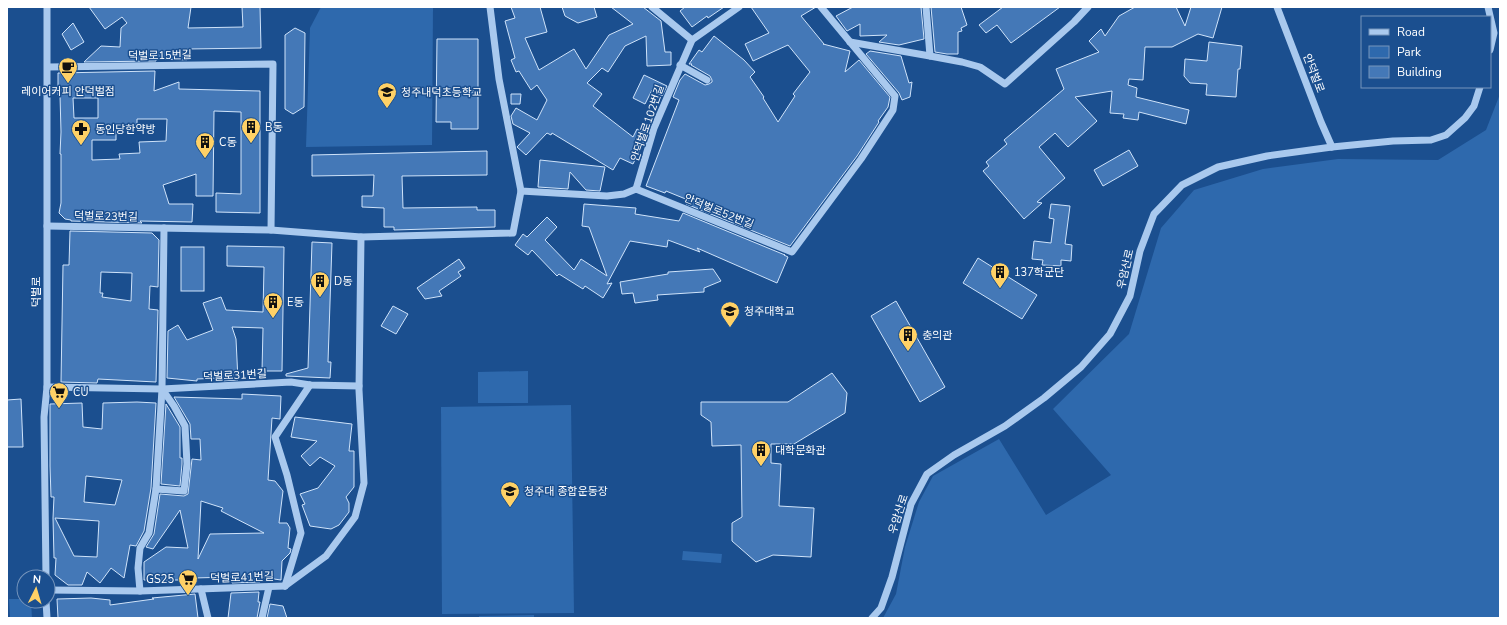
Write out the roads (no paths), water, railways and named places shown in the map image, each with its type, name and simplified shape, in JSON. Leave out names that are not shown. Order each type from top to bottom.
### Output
[{"type":"street","name":"덕벌로","points":[[46,569],[44,417],[47,387],[47,7]]},
{"type":"street","points":[[490,7],[499,79],[521,191],[607,196],[624,194],[636,189]]},
{"type":"street","points":[[652,7],[692,40]]},
{"type":"street","name":"안덕벌로102번길","points":[[636,189],[654,128],[692,40],[739,7]]},
{"type":"street","name":"안덕벌로52번길","points":[[636,189],[792,252],[856,165],[893,110],[895,96],[821,7]]},
{"type":"street","points":[[926,7],[930,56]]},
{"type":"street","points":[[850,42],[962,62],[980,67],[1005,84],[1074,22],[1088,7]]},
{"type":"street","name":"안덕벌로","points":[[1277,7],[1332,147]]},
{"type":"street","points":[[1491,20],[1494,33],[1491,46]]},
{"type":"street","name":"덕벌로15번길","points":[[48,67],[272,64],[271,230]]},
{"type":"street","points":[[680,65],[707,80]]},
{"type":"street","name":"우암산로","points":[[872,618],[881,608],[892,577],[911,504],[927,474],[954,455],[1005,426],[1044,398],[1081,367],[1110,334],[1130,296],[1140,251],[1154,214],[1182,185],[1218,167],[1267,156],[1332,147],[1393,141],[1431,140],[1446,135],[1465,118],[1474,106],[1480,88]]},
{"type":"street","name":"덕벌로23번길","points":[[47,226],[271,230],[361,237],[512,233],[521,191]]},
{"type":"street","points":[[140,591],[138,568],[140,548],[149,533],[156,489],[162,390],[164,228]]},
{"type":"street","points":[[285,586],[326,556],[355,517],[364,483],[359,386],[361,237]]},
{"type":"street","name":"덕벌로31번길","points":[[47,387],[162,390],[291,382],[310,385],[359,386]]},
{"type":"street","name":"덕벌로41번길","points":[[56,590],[140,591],[285,586],[301,532],[287,475],[275,437],[310,385]]},
{"type":"street","points":[[156,489],[184,491],[187,464],[185,426],[174,406],[162,390]]},
{"type":"street","points":[[262,618],[269,587]]},
{"type":"street","points":[[201,589],[208,618]]},
{"type":"place","name":"레이어커피 안덕벌점","points":[[68,84]]},
{"type":"place","name":"청주내덕초등학교","points":[[387,109]]},
{"type":"place","name":"B동","points":[[251,144]]},
{"type":"place","name":"동인당한약방","points":[[81,146]]},
{"type":"place","name":"C동","points":[[205,159]]},
{"type":"place","name":"137학군단","points":[[1000,289]]},
{"type":"place","name":"D동","points":[[320,298]]},
{"type":"place","name":"E동","points":[[273,319]]},
{"type":"place","name":"청주대학교","points":[[730,328]]},
{"type":"place","name":"충의관","points":[[908,352]]},
{"type":"place","name":"CU","points":[[59,409]]},
{"type":"place","name":"대학문화관","points":[[761,467]]},
{"type":"place","name":"청주대 종합운동장","points":[[510,508]]},
{"type":"place","name":"GS25","points":[[188,596]]}]
